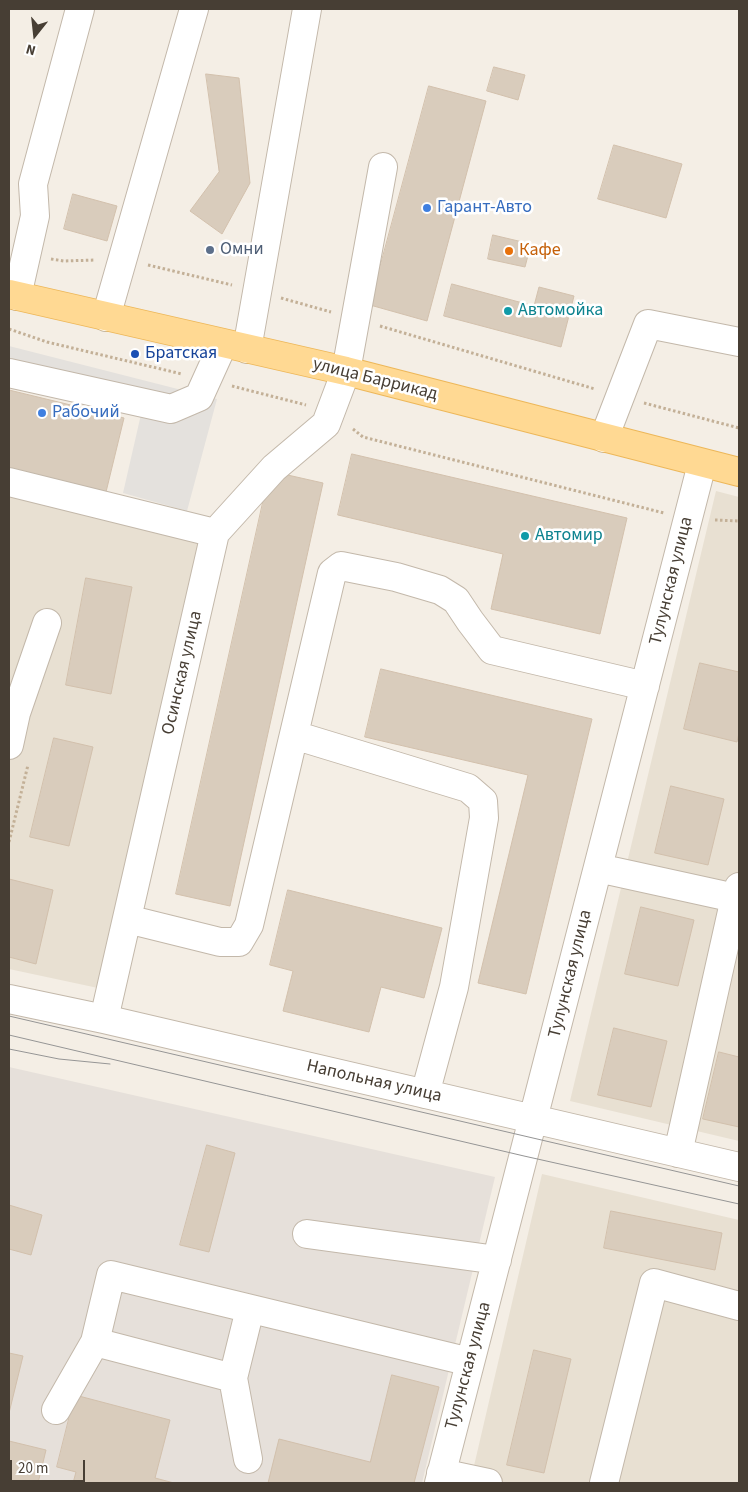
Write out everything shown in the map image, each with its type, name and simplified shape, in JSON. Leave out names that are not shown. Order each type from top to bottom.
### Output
[{"type":"main road","name":"улица Баррикад","points":[[13,295],[346,371],[739,472]]},
{"type":"street","points":[[13,295],[34,216],[33,184],[80,9]]},
{"type":"street","points":[[106,317],[194,9]]},
{"type":"street","points":[[9,373],[171,409],[199,397],[208,380],[235,346],[307,9]]},
{"type":"street","name":"Осинская улица","points":[[104,1019],[215,533],[274,468],[326,424],[346,371],[383,167]]},
{"type":"street","points":[[604,438],[648,324],[739,342]]},
{"type":"street","name":"Тулунская улица","points":[[440,1478],[702,464]]},
{"type":"street","points":[[9,482],[215,533]]},
{"type":"street","points":[[127,920],[220,942],[239,942],[249,925],[332,573],[341,566],[396,577],[440,590],[456,600],[492,650],[645,686]]},
{"type":"street","points":[[9,745],[16,713],[47,623]]},
{"type":"street","points":[[294,735],[468,788],[483,801],[484,818],[454,987],[425,1094]]},
{"type":"street","points":[[598,868],[738,895],[678,1153]]},
{"type":"street","name":"Напольная улица","points":[[9,999],[104,1019],[739,1167]]},
{"type":"street","points":[[307,1234],[497,1260]]},
{"type":"street","points":[[56,1410],[95,1342],[112,1275],[470,1362]]},
{"type":"street","points":[[604,1483],[654,1283],[739,1306]]},
{"type":"street","points":[[248,1459],[233,1378],[250,1309]]},
{"type":"street","points":[[95,1342],[233,1378]]},
{"type":"street","points":[[440,1478],[488,1483]]},
{"type":"path","points":[[9,329],[47,342],[331,411],[363,437],[634,506],[688,518],[739,521]]},
{"type":"shaded area","points":[[9,346],[217,399],[187,511],[123,493],[142,410],[9,377]]},
{"type":"shaded area","points":[[9,488],[202,538],[98,988],[9,969]]},
{"type":"shaded area","points":[[716,491],[739,497],[739,1141],[570,1101]]},
{"type":"shaded area","points":[[9,1067],[495,1177],[422,1483],[9,1483]]},
{"type":"shaded area","points":[[542,1174],[739,1220],[739,1483],[470,1483]]},
{"type":"building","points":[[494,67],[525,75],[518,100],[487,91]]},
{"type":"building","points":[[206,74],[239,78],[250,183],[222,234],[190,211],[219,172]]},
{"type":"building","name":"Гарант-Авто","points":[[429,86],[486,101],[427,321],[370,305]]},
{"type":"building","points":[[614,145],[682,164],[666,218],[598,199]]},
{"type":"building","points":[[73,194],[117,206],[107,241],[64,229]]},
{"type":"building","name":"Кафе","points":[[493,235],[531,244],[525,267],[488,259]]},
{"type":"building","name":"Автомойка","points":[[452,284],[534,306],[539,287],[574,296],[561,347],[444,316]]},
{"type":"building","points":[[9,390],[124,418],[106,492],[9,468]]},
{"type":"building","name":"Автомир","points":[[352,454],[627,518],[600,634],[491,609],[503,554],[338,515]]},
{"type":"building","points":[[270,471],[323,483],[230,906],[176,894]]},
{"type":"building","points":[[86,578],[132,587],[111,694],[66,685]]},
{"type":"building","points":[[700,663],[739,672],[739,733],[737,742],[684,729]]},
{"type":"building","points":[[381,669],[592,719],[526,994],[478,983],[528,775],[365,737]]},
{"type":"building","points":[[54,738],[93,747],[69,846],[30,837]]},
{"type":"building","points":[[671,786],[724,799],[708,865],[655,853]]},
{"type":"building","points":[[9,879],[53,890],[36,964],[9,957]]},
{"type":"building","points":[[288,890],[442,928],[424,998],[381,987],[369,1032],[283,1011],[293,971],[270,965]]},
{"type":"building","points":[[641,907],[694,920],[678,986],[625,974]]},
{"type":"building","points":[[614,1028],[667,1041],[651,1107],[598,1095]]},
{"type":"building","points":[[719,1052],[739,1057],[739,1127],[703,1119]]},
{"type":"building","points":[[207,1145],[235,1153],[209,1252],[180,1245]]},
{"type":"building","points":[[9,1205],[42,1215],[31,1255],[9,1249]]},
{"type":"building","points":[[611,1211],[722,1233],[715,1270],[604,1248]]},
{"type":"building","points":[[534,1350],[571,1359],[544,1473],[507,1465]]},
{"type":"building","points":[[9,1353],[23,1356],[9,1413]]},
{"type":"building","points":[[392,1375],[439,1387],[414,1483],[268,1483],[279,1439],[370,1462]]},
{"type":"building","points":[[75,1395],[170,1420],[155,1478],[174,1483],[73,1483],[76,1472],[57,1467]]},
{"type":"building","points":[[9,1441],[46,1450],[38,1483],[9,1483]]},
{"type":"tram line","points":[[9,1016],[739,1186]]},
{"type":"tram line","points":[[9,1035],[524,1156],[739,1204]]},
{"type":"tram line","points":[[9,1049],[59,1059],[110,1064]]},
{"type":"place","name":"Гарант-Авто","points":[[427,208]]},
{"type":"place","name":"Омни","points":[[210,250]]},
{"type":"place","name":"Кафе","points":[[509,251]]},
{"type":"place","name":"Автомойка","points":[[508,311]]},
{"type":"place","name":"Братская","points":[[135,354]]},
{"type":"place","name":"Рабочий","points":[[42,413]]},
{"type":"place","name":"Автомир","points":[[525,536]]}]
